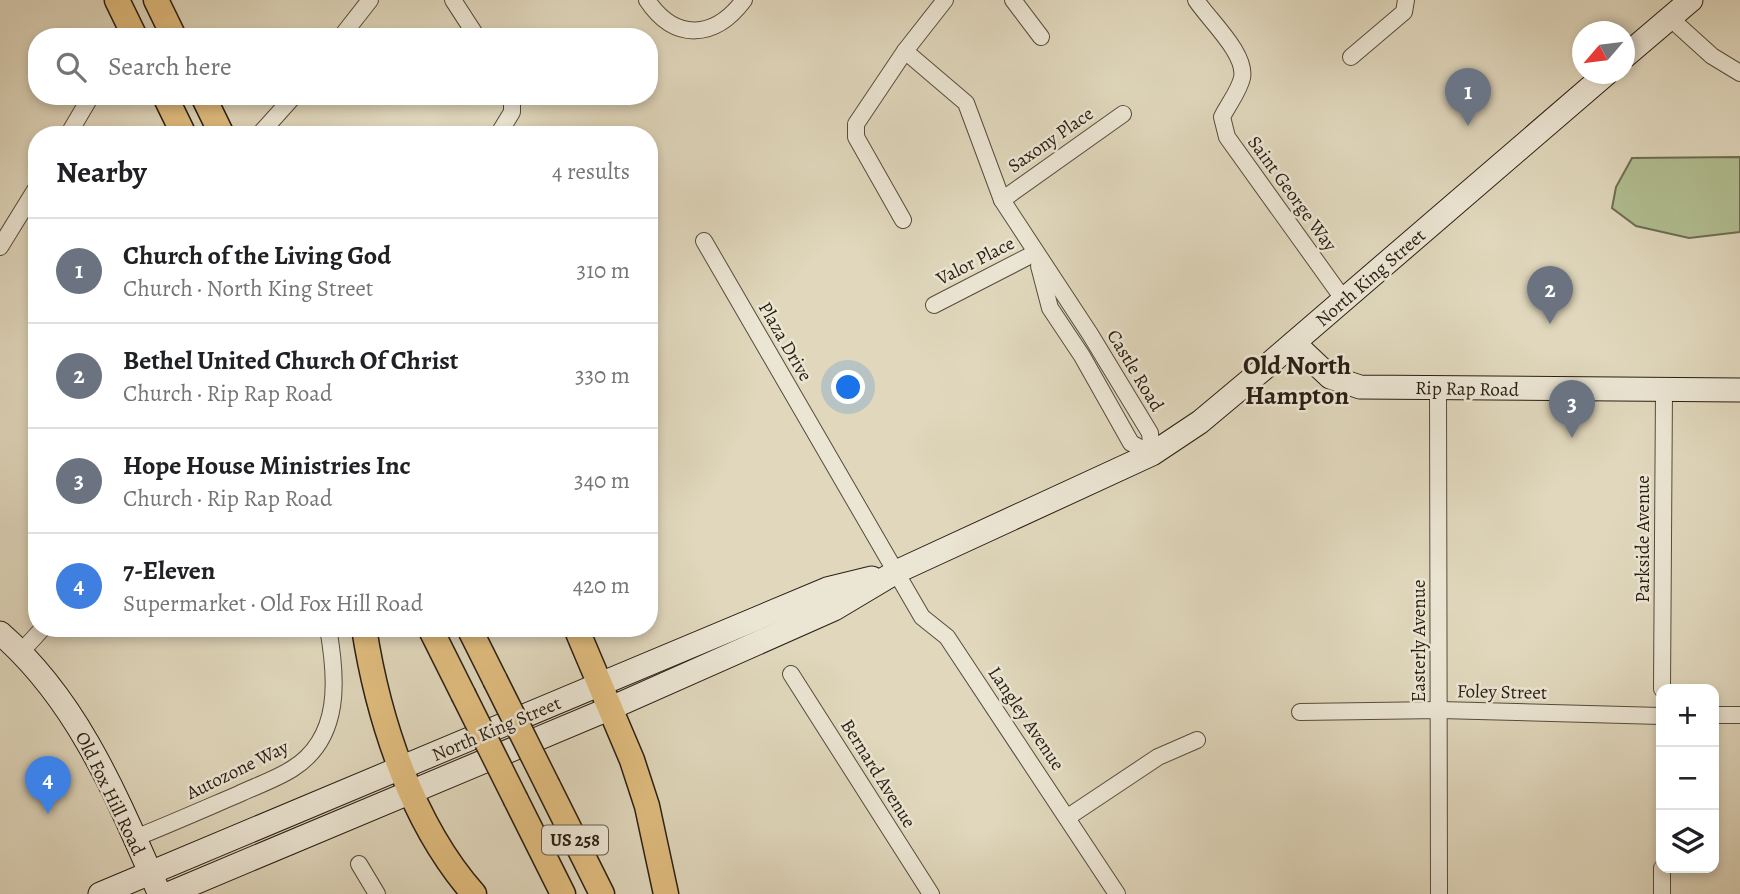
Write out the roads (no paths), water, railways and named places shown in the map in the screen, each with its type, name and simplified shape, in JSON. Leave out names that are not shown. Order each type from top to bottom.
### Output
[{"type":"main road","points":[[117,0],[131,28]]},
{"type":"main road","points":[[156,0],[170,28]]},
{"type":"main road","points":[[1635,48],[1691,0]]},
{"type":"main road","name":"North King Street","points":[[168,894],[414,793],[834,609],[896,572],[1152,454],[1200,422],[1594,84]]},
{"type":"main road","points":[[169,105],[180,126]]},
{"type":"main road","points":[[207,105],[218,126]]},
{"type":"main road","name":"Rip Rap Road","points":[[1294,343],[1320,370],[1344,383],[1373,388],[1740,390]]},
{"type":"main road","name":"North King Street","points":[[100,894],[155,884],[403,768],[600,683],[827,589],[896,572]]},
{"type":"main road","name":"Old Fox Hill Road","points":[[0,633],[21,652],[79,726],[105,773],[155,884]]},
{"type":"main road","points":[[366,637],[376,698],[403,768],[443,856],[474,894]]},
{"type":"main road","name":"US 258","points":[[434,637],[563,894]]},
{"type":"main road","name":"US 258","points":[[474,637],[602,894]]},
{"type":"main road","points":[[580,637],[611,708],[647,806],[666,894]]},
{"type":"street","points":[[348,28],[370,0]]},
{"type":"street","points":[[453,0],[471,28]]},
{"type":"street","points":[[647,0],[669,24],[689,31],[710,30],[744,0]]},
{"type":"street","points":[[903,220],[856,138],[856,124],[905,51],[945,0]]},
{"type":"street","points":[[1013,0],[1041,37]]},
{"type":"street","name":"Saint George Way","points":[[1196,0],[1238,53],[1242,66],[1242,79],[1222,117],[1227,137],[1343,300]]},
{"type":"street","points":[[1351,57],[1404,12],[1406,0]]},
{"type":"street","points":[[1670,18],[1712,56],[1740,73]]},
{"type":"street","name":"Castle Road","points":[[905,51],[966,103],[1002,200],[1090,334],[1150,433],[1152,454]]},
{"type":"street","points":[[73,126],[86,105]]},
{"type":"street","points":[[267,126],[286,105]]},
{"type":"street","points":[[503,126],[512,112],[512,105]]},
{"type":"street","name":"Saxony Place","points":[[1002,200],[1123,114]]},
{"type":"street","points":[[0,247],[28,202]]},
{"type":"street","name":"Plaza Drive","points":[[704,241],[896,572]]},
{"type":"street","name":"Valor Place","points":[[934,305],[1035,253]]},
{"type":"street","name":"Easterly Avenue","points":[[1438,387],[1438,894]]},
{"type":"street","name":"Parkside Avenue","points":[[1662,684],[1664,390]]},
{"type":"street","name":"Langley Avenue","points":[[896,572],[922,617],[947,637],[1117,894]]},
{"type":"street","points":[[21,652],[35,637]]},
{"type":"street","name":"Autozone Way","points":[[135,838],[281,775],[308,757],[328,725],[334,702],[335,683],[329,637]]},
{"type":"street","name":"Bernard Avenue","points":[[791,674],[931,894]]},
{"type":"street","name":"Foley Street","points":[[1300,712],[1440,710],[1656,716]]},
{"type":"street","points":[[1719,715],[1740,715]]},
{"type":"street","points":[[1068,817],[1158,757],[1197,740]]},
{"type":"street","points":[[359,864],[377,894]]},
{"type":"street","points":[[1662,873],[1662,894]]},
{"type":"place","name":"Church of the Living God","points":[[1468,126]]},
{"type":"place","name":"Bethel United Church Of Christ","points":[[1550,324]]},
{"type":"place","name":"Hope House Ministries Inc","points":[[1572,438]]},
{"type":"place","name":"7-Eleven","points":[[48,814]]},
{"type":"district","name":"Old North Hampton","points":[[1297,380]]}]
